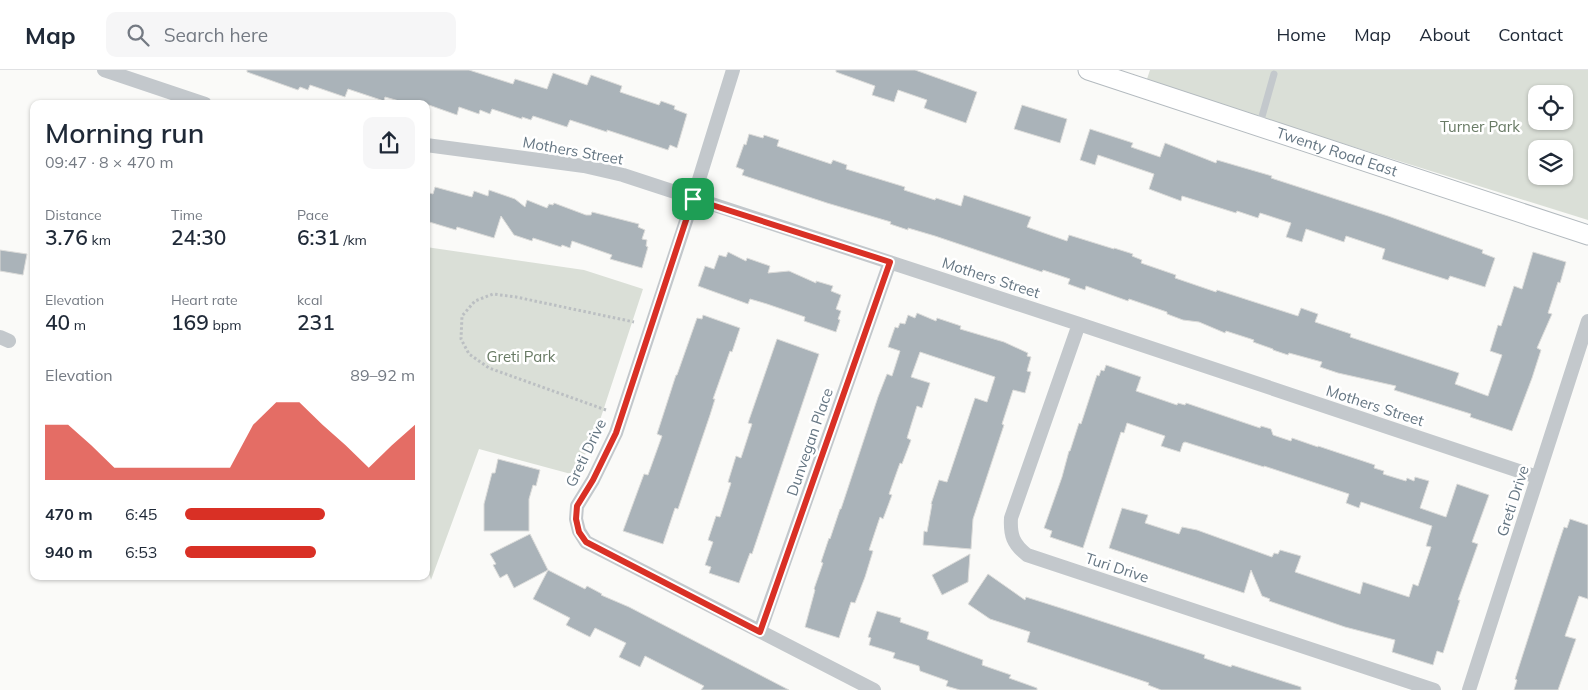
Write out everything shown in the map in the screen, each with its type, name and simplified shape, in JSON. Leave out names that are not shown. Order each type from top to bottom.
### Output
[{"type":"street","points":[[104,70],[193,100]]},
{"type":"street","name":"Greti Drive","points":[[734,70],[616,433],[597,473],[577,506],[576,519],[579,532],[586,542],[874,690]]},
{"type":"street","name":"Twenty Road East","points":[[1088,70],[1588,235]]},
{"type":"street","name":"Mothers Street","points":[[430,146],[584,166],[623,175],[1079,324],[1537,477]]},
{"type":"street","name":"Dunvegan Place","points":[[760,632],[890,262]]},
{"type":"street","name":"Greti Drive","points":[[1469,690],[1588,321]]},
{"type":"street","name":"Turi Drive","points":[[1079,324],[1011,518],[1010,530],[1013,541],[1019,549],[1027,555],[1434,690]]},
{"type":"lane","points":[[1259,127],[1274,74]]},
{"type":"path","points":[[606,410],[488,368],[469,354],[461,338],[462,316],[475,300],[493,294],[516,297],[634,322]]},
{"type":"green space","name":"Turner Park","points":[[1150,70],[1588,70],[1588,220],[1146,82]]},
{"type":"green space","name":"Greti Park","points":[[430,248],[584,270],[643,289],[596,430],[590,446],[577,468],[571,474],[479,449],[431,580]]},
{"type":"building","points":[[247,70],[469,70],[513,84],[515,79],[547,89],[553,73],[587,85],[591,75],[622,86],[620,92],[659,105],[661,101],[675,106],[674,109],[687,114],[677,148],[670,145],[668,150],[570,120],[567,127],[533,116],[531,120],[522,117],[522,119],[492,109],[490,114],[480,110],[479,114],[459,107],[457,115],[430,105],[430,100],[396,100],[385,97],[384,100],[381,100],[348,89],[345,97],[310,85],[308,90],[300,87],[298,90],[247,72]]},
{"type":"building","points":[[836,70],[915,70],[977,92],[966,123],[924,108],[927,100],[898,90],[894,102],[872,95],[875,86],[836,72]]},
{"type":"building","points":[[1022,105],[1067,119],[1060,143],[1014,129]]},
{"type":"building","points":[[1090,129],[1133,143],[1131,147],[1160,157],[1165,143],[1216,163],[1217,160],[1272,176],[1271,178],[1388,216],[1483,250],[1482,253],[1495,258],[1485,287],[1450,276],[1448,280],[1382,259],[1385,249],[1346,236],[1344,242],[1306,229],[1302,242],[1286,237],[1291,223],[1260,213],[1258,218],[1237,211],[1236,213],[1182,196],[1181,201],[1149,189],[1154,174],[1098,155],[1095,165],[1080,160]]},
{"type":"building","points":[[749,134],[763,138],[764,135],[779,140],[777,146],[831,164],[833,160],[847,165],[846,169],[905,187],[904,190],[935,200],[936,198],[961,206],[964,195],[1031,217],[1027,227],[1067,241],[1069,235],[1133,254],[1132,256],[1142,260],[1141,263],[1176,275],[1175,278],[1216,292],[1217,290],[1298,316],[1301,308],[1318,314],[1315,322],[1351,334],[1350,337],[1459,373],[1455,384],[1488,396],[1502,355],[1490,351],[1498,325],[1501,326],[1514,286],[1522,289],[1533,252],[1566,262],[1548,313],[1552,314],[1537,348],[1541,350],[1512,431],[1470,417],[1471,414],[1394,390],[1396,386],[1338,373],[1320,367],[1322,362],[1289,353],[1288,355],[1253,342],[1254,340],[1226,331],[1225,333],[1199,322],[1183,320],[1167,314],[1167,312],[1129,299],[1128,301],[1086,286],[1085,290],[1068,284],[1070,279],[1043,270],[1042,272],[935,236],[908,228],[908,230],[890,224],[891,222],[742,175],[744,170],[736,167]]},
{"type":"building","points":[[435,187],[472,197],[474,191],[488,196],[489,190],[515,199],[525,207],[527,200],[547,208],[549,204],[553,205],[554,203],[586,215],[591,215],[592,212],[639,224],[638,227],[645,230],[642,239],[647,240],[646,246],[648,247],[642,268],[610,259],[612,255],[572,241],[570,248],[533,238],[532,241],[514,235],[501,216],[494,238],[457,227],[456,230],[430,222],[430,193],[433,194]]},
{"type":"building","points":[[0,250],[27,254],[23,275],[0,271]]},
{"type":"building","points":[[728,252],[746,261],[747,258],[770,266],[768,273],[789,271],[816,283],[816,281],[833,286],[831,291],[841,295],[836,309],[841,311],[836,332],[804,321],[805,317],[767,304],[750,299],[748,304],[698,286],[705,266],[714,269],[719,255],[726,257]]},
{"type":"building","points":[[917,313],[936,321],[937,318],[961,326],[960,329],[1004,342],[1028,353],[1027,356],[1031,357],[1027,371],[1031,372],[1025,393],[1013,390],[1002,424],[1004,425],[973,519],[971,549],[923,545],[924,531],[927,532],[931,504],[939,480],[947,482],[975,398],[987,402],[995,377],[920,352],[911,377],[930,383],[922,408],[917,406],[907,438],[911,440],[902,464],[900,463],[889,494],[892,495],[883,519],[880,517],[869,550],[873,551],[865,577],[855,603],[851,602],[839,638],[805,627],[814,589],[829,538],[841,509],[878,397],[887,374],[892,376],[900,351],[888,347],[895,327],[898,328],[900,323],[905,324],[908,315],[915,318]]},
{"type":"building","points":[[703,315],[740,328],[713,399],[715,399],[678,509],[675,508],[663,544],[623,531],[644,474],[648,475],[662,436],[657,434],[697,318],[702,319]]},
{"type":"building","points":[[777,339],[819,354],[752,554],[750,553],[739,583],[709,573],[711,567],[705,565],[713,542],[708,540],[716,516],[720,517],[731,483],[728,482],[736,456],[741,458],[752,424],[748,423]]},
{"type":"building","points":[[1106,365],[1141,377],[1136,391],[1177,405],[1178,403],[1185,405],[1186,403],[1260,428],[1261,426],[1271,429],[1273,435],[1291,441],[1292,438],[1375,465],[1374,468],[1384,471],[1383,474],[1406,481],[1407,478],[1414,481],[1415,477],[1429,481],[1420,508],[1446,517],[1457,484],[1489,495],[1472,542],[1478,544],[1458,600],[1460,600],[1443,653],[1437,651],[1433,665],[1392,652],[1395,640],[1345,627],[1269,601],[1270,599],[1262,596],[1251,570],[1244,593],[1109,548],[1122,508],[1148,515],[1145,523],[1179,534],[1182,527],[1197,530],[1272,557],[1274,553],[1278,554],[1280,550],[1301,556],[1295,572],[1360,594],[1363,582],[1409,597],[1413,584],[1418,586],[1431,547],[1426,546],[1432,526],[1361,502],[1359,508],[1346,503],[1349,494],[1185,442],[1180,452],[1161,446],[1165,436],[1127,423],[1124,433],[1121,432],[1083,548],[1050,537],[1052,531],[1044,528],[1069,451],[1079,423],[1081,424],[1097,375],[1099,376],[1101,370],[1104,371]]},
{"type":"building","points":[[498,459],[540,470],[536,486],[533,485],[529,499],[529,531],[484,531],[484,504],[492,473],[495,473]]},
{"type":"building","points":[[1570,519],[1588,525],[1588,599],[1579,596],[1565,636],[1576,639],[1558,690],[1514,690],[1517,680],[1515,679],[1557,548],[1564,527],[1567,528]]},
{"type":"building","points":[[530,534],[548,570],[514,588],[507,574],[500,578],[493,565],[496,564],[490,554]]},
{"type":"building","points":[[970,554],[968,582],[942,595],[932,575]]},
{"type":"building","points":[[548,570],[585,589],[587,586],[601,595],[629,607],[789,690],[701,690],[704,686],[645,656],[640,667],[619,657],[626,643],[595,628],[590,637],[566,625],[570,618],[533,599]]},
{"type":"building","points":[[988,574],[1025,600],[1026,597],[1205,655],[1204,658],[1301,687],[1301,690],[1161,690],[1148,685],[1149,683],[1027,642],[1030,632],[990,619],[968,604]]},
{"type":"building","points":[[877,611],[901,618],[900,622],[929,632],[927,639],[983,660],[982,665],[1011,675],[1009,678],[1037,688],[1037,690],[960,690],[946,686],[948,681],[920,671],[919,666],[893,658],[895,653],[869,645],[871,638],[868,637]]},
{"type":"route","points":[[693,199],[890,262],[760,632],[586,542],[579,532],[576,519],[577,506],[593,480],[616,433],[693,199]]}]
